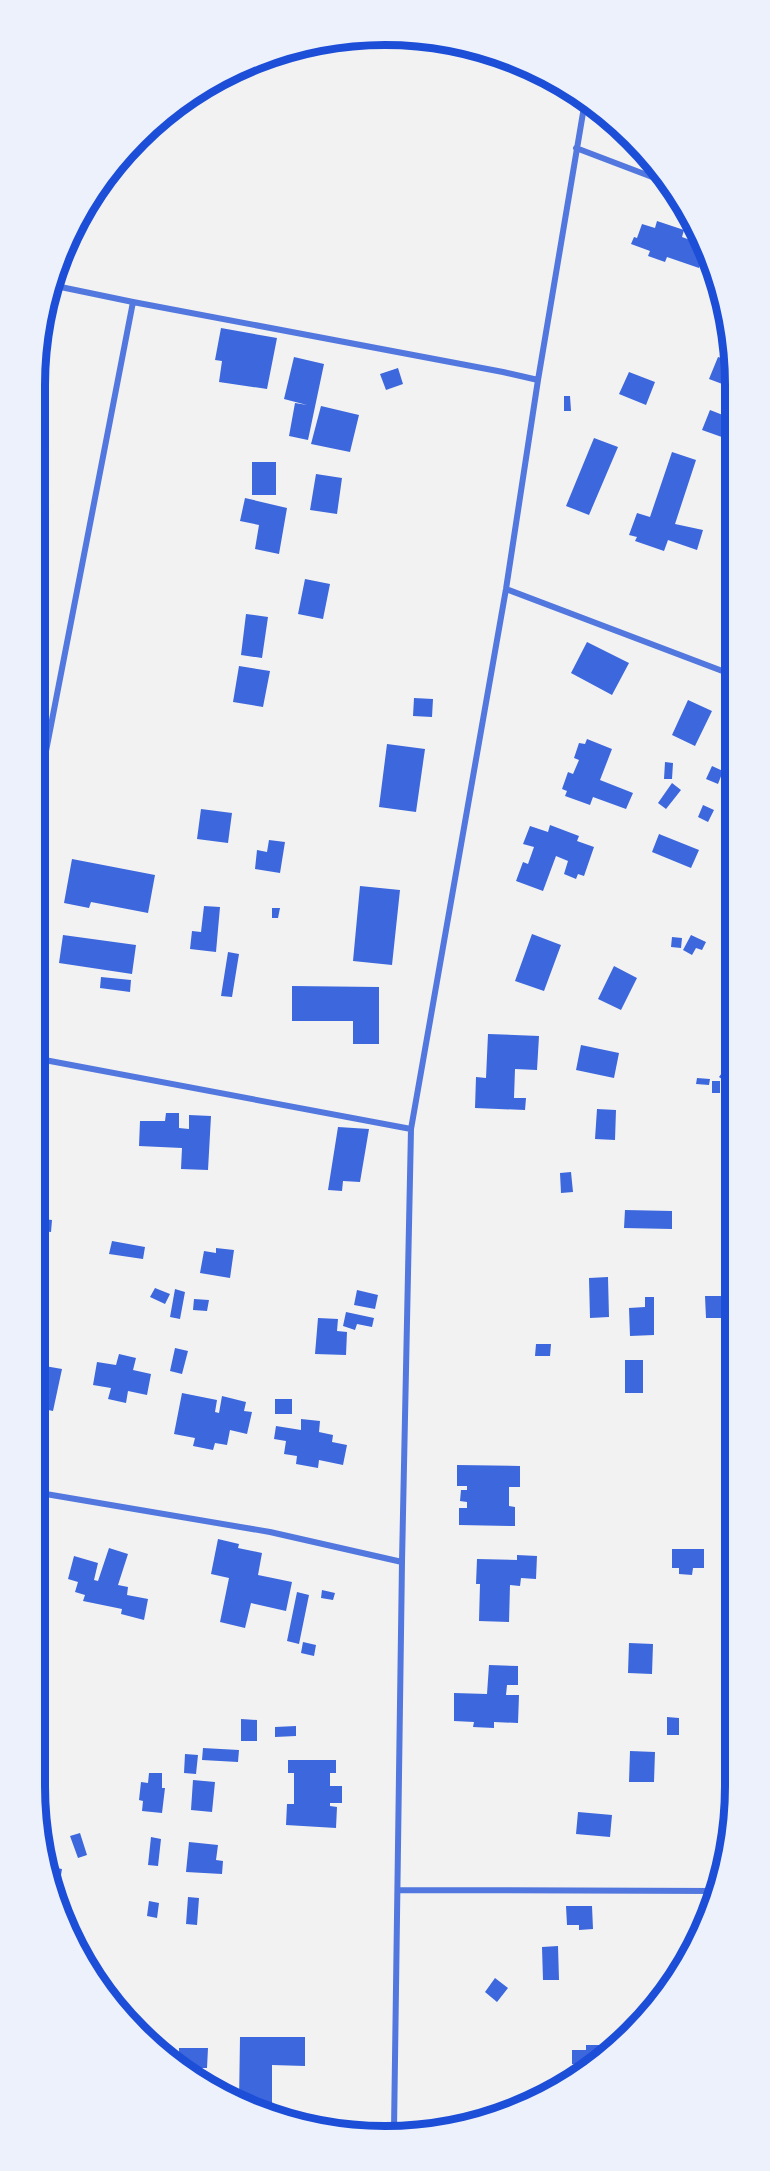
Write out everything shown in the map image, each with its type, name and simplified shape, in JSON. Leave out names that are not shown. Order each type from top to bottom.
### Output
[{"type":"street","points":[[394,2126],[411,1129],[506,589],[583,109]]},
{"type":"street","points":[[576,148],[655,178]]},
{"type":"street","points":[[60,287],[492,369],[538,380]]},
{"type":"street","points":[[45,756],[133,302]]},
{"type":"street","points":[[506,589],[725,672]]},
{"type":"street","points":[[45,1060],[411,1129]]},
{"type":"street","points":[[45,1494],[270,1532],[402,1562]]},
{"type":"street","points":[[398,1890],[708,1891]]},
{"type":"building","points":[[657,221],[684,230],[682,237],[693,241],[699,255],[702,262],[699,268],[667,257],[665,262],[648,256],[650,251],[631,244],[634,237],[637,238],[642,224],[655,228]]},
{"type":"building","points":[[221,328],[277,338],[267,389],[219,382],[222,361],[215,360]]},
{"type":"building","points":[[294,357],[324,364],[308,440],[289,436],[295,403],[307,405],[284,399]]},
{"type":"building","points":[[718,357],[724,359],[725,385],[709,379]]},
{"type":"building","points":[[398,368],[403,384],[386,390],[380,374]]},
{"type":"building","points":[[629,372],[655,382],[646,405],[619,394]]},
{"type":"building","points":[[564,396],[570,396],[571,411],[564,411]]},
{"type":"building","points":[[321,406],[359,415],[350,452],[311,444]]},
{"type":"building","points":[[710,410],[725,416],[725,438],[702,430]]},
{"type":"building","points":[[594,438],[618,447],[589,515],[566,506]]},
{"type":"building","points":[[672,452],[696,460],[675,524],[703,530],[697,550],[668,540],[664,551],[635,541],[637,537],[629,535],[637,513],[650,517]]},
{"type":"building","points":[[252,462],[276,462],[276,495],[252,495]]},
{"type":"building","points":[[316,474],[342,478],[337,514],[310,510]]},
{"type":"building","points":[[245,498],[287,508],[279,554],[255,549],[259,525],[240,521]]},
{"type":"building","points":[[305,579],[330,584],[323,619],[298,614]]},
{"type":"building","points":[[246,614],[268,617],[262,658],[241,655]]},
{"type":"building","points":[[587,642],[629,663],[612,695],[571,673]]},
{"type":"building","points":[[239,666],[270,671],[263,707],[233,702]]},
{"type":"building","points":[[414,698],[433,699],[432,717],[413,716]]},
{"type":"building","points":[[688,700],[712,711],[695,746],[672,735]]},
{"type":"building","points":[[587,739],[612,749],[600,780],[633,793],[626,809],[593,797],[590,805],[565,796],[567,791],[562,789],[568,772],[573,774],[579,760],[574,758],[579,743],[585,744]]},
{"type":"building","points":[[387,744],[425,749],[416,812],[379,807]]},
{"type":"building","points":[[665,762],[673,763],[672,779],[664,779]]},
{"type":"building","points":[[712,766],[723,771],[718,784],[706,779]]},
{"type":"building","points":[[672,783],[681,790],[666,809],[658,803]]},
{"type":"building","points":[[703,805],[714,810],[708,822],[698,817]]},
{"type":"building","points":[[201,809],[232,813],[228,843],[197,839]]},
{"type":"building","points":[[550,825],[579,836],[577,841],[594,847],[584,876],[578,874],[576,879],[564,874],[568,861],[556,856],[543,891],[516,881],[523,862],[528,864],[534,847],[523,844],[530,826],[548,832]]},
{"type":"building","points":[[659,834],[699,850],[691,868],[652,852]]},
{"type":"building","points":[[269,840],[285,842],[280,873],[255,869],[257,850],[267,852]]},
{"type":"building","points":[[72,859],[155,875],[148,913],[91,902],[89,908],[64,903]]},
{"type":"building","points":[[360,886],[400,890],[392,965],[353,961]]},
{"type":"building","points":[[204,906],[220,907],[216,952],[190,949],[192,931],[201,932]]},
{"type":"building","points":[[272,908],[280,908],[278,918],[272,918]]},
{"type":"building","points":[[532,934],[561,945],[544,991],[515,981]]},
{"type":"building","points":[[63,935],[136,945],[132,974],[59,963]]},
{"type":"building","points":[[691,935],[706,942],[702,950],[696,948],[692,955],[683,950]]},
{"type":"building","points":[[672,937],[682,938],[681,948],[671,947]]},
{"type":"building","points":[[228,952],[239,954],[232,997],[221,996]]},
{"type":"building","points":[[614,966],[637,978],[621,1010],[598,999]]},
{"type":"building","points":[[101,977],[131,980],[130,992],[100,988]]},
{"type":"building","points":[[292,986],[379,987],[379,1044],[353,1044],[353,1021],[292,1021]]},
{"type":"building","points":[[488,1034],[539,1036],[537,1070],[515,1069],[514,1098],[526,1098],[525,1110],[475,1108],[476,1077],[486,1078]]},
{"type":"building","points":[[581,1045],[619,1053],[614,1078],[576,1070]]},
{"type":"building","points":[[725,1069],[725,1081],[719,1077]]},
{"type":"building","points":[[697,1078],[710,1079],[709,1085],[696,1084]]},
{"type":"building","points":[[712,1081],[720,1081],[720,1093],[712,1093]]},
{"type":"building","points":[[597,1109],[616,1110],[615,1140],[595,1139]]},
{"type":"building","points":[[166,1113],[179,1113],[179,1128],[189,1129],[189,1115],[211,1116],[208,1170],[181,1169],[182,1148],[139,1146],[140,1121],[165,1121]]},
{"type":"building","points":[[338,1127],[369,1129],[360,1182],[343,1181],[342,1191],[328,1190]]},
{"type":"building","points":[[571,1172],[573,1192],[561,1193],[560,1173]]},
{"type":"building","points":[[725,1175],[725,1239],[724,1239]]},
{"type":"building","points":[[625,1210],[672,1211],[672,1229],[624,1228]]},
{"type":"building","points":[[45,1219],[52,1220],[51,1232],[45,1231]]},
{"type":"building","points":[[112,1241],[145,1247],[143,1259],[109,1254]]},
{"type":"building","points":[[216,1248],[234,1250],[230,1278],[200,1273],[204,1251],[216,1253]]},
{"type":"building","points":[[608,1277],[609,1317],[590,1318],[589,1278]]},
{"type":"building","points":[[155,1288],[170,1294],[165,1304],[150,1297]]},
{"type":"building","points":[[175,1289],[185,1292],[180,1319],[170,1317]]},
{"type":"building","points":[[357,1290],[378,1295],[375,1309],[354,1305]]},
{"type":"building","points":[[705,1296],[725,1296],[725,1318],[706,1318]]},
{"type":"building","points":[[645,1297],[654,1297],[654,1335],[630,1336],[629,1308],[645,1307]]},
{"type":"building","points":[[194,1299],[209,1300],[207,1311],[193,1310]]},
{"type":"building","points":[[346,1312],[374,1318],[372,1327],[357,1324],[355,1330],[343,1326]]},
{"type":"building","points":[[318,1318],[338,1319],[337,1331],[347,1332],[346,1355],[315,1354]]},
{"type":"building","points":[[536,1344],[551,1344],[550,1356],[535,1356]]},
{"type":"building","points":[[175,1348],[188,1351],[182,1374],[170,1371]]},
{"type":"building","points":[[119,1354],[136,1358],[133,1370],[151,1374],[147,1395],[128,1391],[126,1403],[108,1399],[111,1388],[93,1385],[97,1362],[116,1365]]},
{"type":"building","points":[[625,1360],[643,1360],[643,1393],[625,1393]]},
{"type":"building","points":[[45,1366],[62,1369],[53,1411],[45,1409]]},
{"type":"building","points":[[182,1393],[217,1400],[215,1412],[219,1413],[222,1396],[246,1402],[244,1411],[252,1412],[247,1434],[230,1430],[227,1445],[215,1443],[213,1450],[193,1446],[195,1438],[174,1434]]},
{"type":"building","points":[[275,1399],[292,1399],[292,1414],[275,1414]]},
{"type":"building","points":[[301,1419],[320,1421],[319,1432],[333,1435],[332,1442],[347,1445],[343,1465],[319,1460],[318,1468],[296,1464],[297,1456],[284,1454],[286,1441],[274,1439],[276,1426],[301,1430]]},
{"type":"building","points":[[457,1465],[520,1466],[520,1487],[509,1487],[509,1506],[515,1507],[515,1526],[459,1525],[459,1508],[467,1508],[467,1502],[460,1501],[461,1490],[467,1490],[467,1486],[457,1486]]},
{"type":"building","points":[[218,1539],[239,1544],[238,1548],[262,1553],[258,1575],[292,1582],[286,1611],[251,1603],[245,1628],[220,1622],[229,1578],[211,1574]]},
{"type":"building","points":[[109,1548],[128,1554],[118,1585],[128,1587],[127,1595],[148,1599],[144,1620],[121,1614],[122,1609],[83,1601],[85,1595],[75,1592],[78,1582],[68,1579],[74,1556],[98,1563],[94,1580],[98,1581]]},
{"type":"building","points":[[672,1549],[704,1549],[704,1568],[693,1568],[692,1575],[679,1574],[679,1568],[672,1568]]},
{"type":"building","points":[[517,1555],[537,1556],[536,1579],[521,1578],[520,1586],[510,1585],[509,1622],[479,1621],[480,1584],[476,1584],[477,1559],[517,1560]]},
{"type":"building","points":[[322,1590],[335,1593],[333,1600],[321,1598]]},
{"type":"building","points":[[297,1592],[309,1595],[299,1644],[287,1641]]},
{"type":"building","points":[[303,1642],[316,1645],[314,1656],[301,1653]]},
{"type":"building","points":[[629,1643],[653,1644],[652,1674],[628,1673]]},
{"type":"building","points":[[489,1665],[518,1666],[518,1685],[507,1685],[506,1695],[519,1695],[518,1723],[494,1722],[494,1728],[473,1727],[474,1722],[454,1721],[454,1693],[487,1694]]},
{"type":"building","points":[[667,1717],[679,1718],[679,1735],[667,1735]]},
{"type":"building","points":[[241,1719],[257,1720],[257,1741],[241,1741]]},
{"type":"building","points":[[296,1726],[296,1736],[275,1737],[275,1727]]},
{"type":"building","points":[[203,1748],[239,1750],[238,1762],[202,1760]]},
{"type":"building","points":[[630,1751],[655,1752],[654,1782],[629,1782]]},
{"type":"building","points":[[185,1754],[198,1755],[196,1774],[184,1773]]},
{"type":"building","points":[[288,1760],[336,1760],[336,1773],[330,1773],[330,1786],[342,1786],[342,1803],[330,1803],[330,1806],[337,1807],[336,1828],[286,1825],[287,1804],[294,1804],[294,1773],[288,1773]]},
{"type":"building","points":[[149,1773],[162,1773],[162,1788],[165,1788],[162,1813],[142,1811],[143,1801],[139,1800],[141,1782],[148,1783]]},
{"type":"building","points":[[193,1780],[215,1782],[212,1812],[191,1810]]},
{"type":"building","points":[[578,1812],[612,1815],[610,1837],[576,1834]]},
{"type":"building","points":[[80,1833],[87,1855],[78,1858],[70,1836]]},
{"type":"building","points":[[151,1837],[161,1839],[158,1866],[148,1865]]},
{"type":"building","points":[[189,1842],[218,1845],[216,1860],[223,1861],[222,1874],[186,1872]]},
{"type":"building","points":[[56,1868],[62,1869],[60,1883]]},
{"type":"building","points":[[188,1897],[199,1898],[197,1925],[186,1924]]},
{"type":"building","points":[[149,1901],[159,1903],[157,1918],[147,1916]]},
{"type":"building","points":[[566,1906],[592,1906],[593,1929],[579,1930],[579,1925],[567,1925]]},
{"type":"building","points":[[558,1946],[559,1980],[543,1980],[542,1947]]},
{"type":"building","points":[[495,1978],[508,1988],[497,2002],[485,1992]]},
{"type":"building","points":[[240,2037],[305,2037],[305,2066],[272,2065],[272,2106],[239,2093]]},
{"type":"building","points":[[586,2045],[605,2045],[581,2064],[572,2064],[572,2050],[586,2050]]},
{"type":"building","points":[[179,2048],[208,2048],[207,2068],[195,2068],[179,2057]]}]
